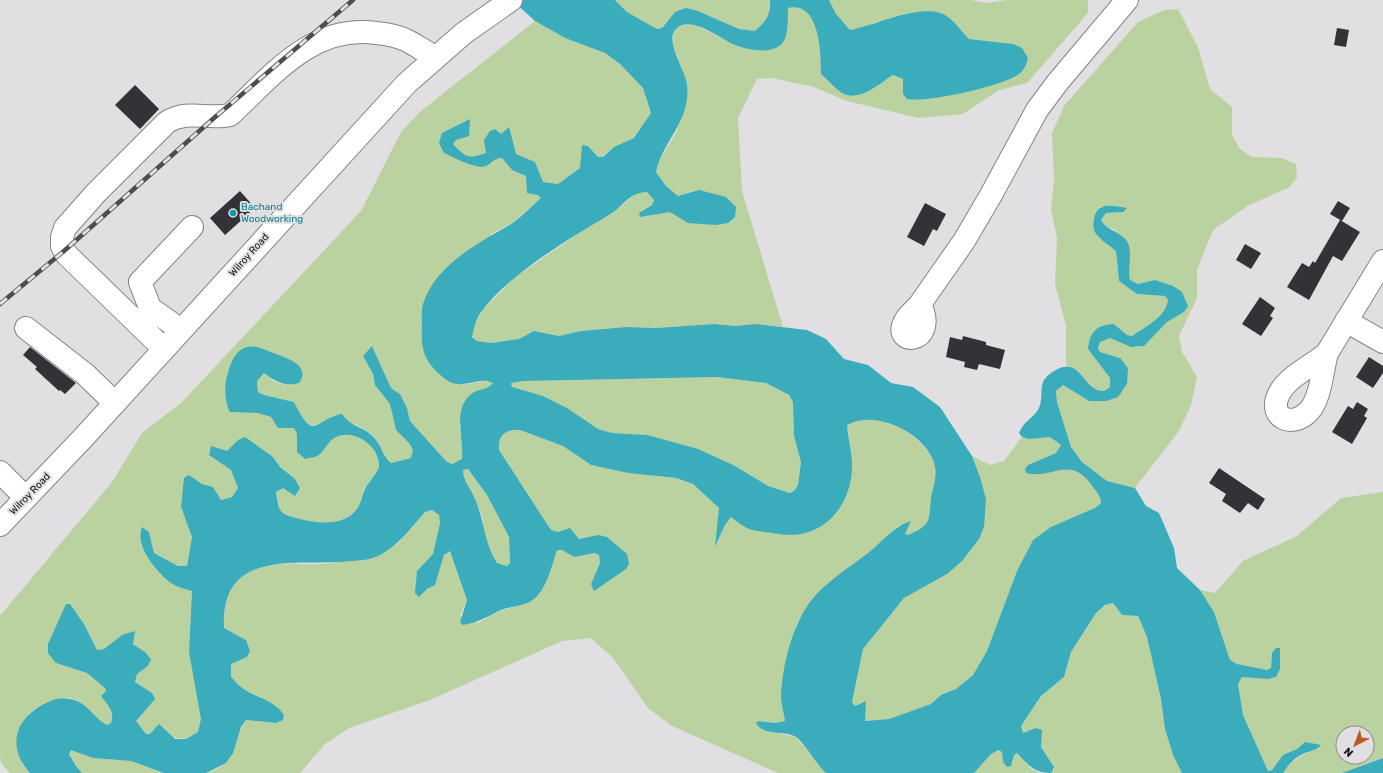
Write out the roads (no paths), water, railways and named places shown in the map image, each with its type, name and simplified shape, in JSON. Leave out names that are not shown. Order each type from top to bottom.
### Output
[{"type":"main road","points":[[920,304],[964,241],[1045,99],[1128,0]]},
{"type":"main road","name":"Wilroy Road","points":[[0,526],[115,404],[391,100],[435,57],[464,33],[504,5]]},
{"type":"main road","points":[[164,349],[66,254],[62,246],[62,237],[65,228],[95,194],[166,122],[176,116],[189,114],[217,118],[230,115],[293,58],[308,46],[324,38],[342,33],[364,31],[388,34],[408,41],[435,57]]},
{"type":"main road","points":[[181,330],[150,308],[140,282],[192,226]]},
{"type":"main road","points":[[1327,353],[1383,260]]},
{"type":"main road","points":[[1346,321],[1383,342]]},
{"type":"main road","points":[[26,328],[85,374],[115,404]]},
{"type":"main road","points":[[0,472],[26,498]]},
{"type":"water","points":[[512,0],[615,0],[627,12],[657,29],[662,28],[675,12],[686,8],[698,11],[739,29],[755,31],[769,14],[770,0],[829,0],[836,14],[850,30],[900,16],[926,11],[938,13],[948,17],[969,39],[1013,44],[1022,48],[1028,58],[1025,67],[1019,74],[998,84],[947,96],[917,100],[907,99],[903,94],[903,79],[893,75],[869,91],[855,96],[842,93],[821,74],[817,32],[813,21],[807,13],[799,8],[788,8],[786,36],[778,47],[772,49],[758,50],[738,46],[706,29],[689,24],[681,25],[675,30],[673,42],[674,49],[686,79],[687,98],[681,120],[664,150],[656,172],[666,186],[678,196],[699,190],[726,197],[736,207],[735,217],[728,223],[716,225],[688,223],[670,212],[640,217],[639,213],[652,205],[654,200],[647,192],[635,194],[626,200],[614,212],[541,258],[507,284],[493,297],[478,317],[472,337],[477,341],[491,343],[519,339],[534,331],[559,336],[581,331],[626,327],[656,328],[714,324],[736,326],[755,324],[807,330],[826,339],[844,359],[868,365],[891,383],[913,387],[940,407],[972,456],[980,477],[986,499],[984,527],[979,539],[962,561],[947,574],[904,598],[863,649],[852,702],[855,706],[866,701],[865,721],[889,719],[931,704],[941,695],[956,689],[973,675],[987,651],[1017,571],[1033,540],[1051,527],[1095,508],[1101,503],[1100,497],[1085,477],[1077,471],[1069,469],[1036,474],[1026,473],[1025,469],[1028,465],[1056,453],[1061,445],[1050,437],[1029,439],[1022,437],[1019,433],[1023,426],[1040,407],[1043,382],[1045,378],[1053,371],[1062,367],[1072,368],[1080,373],[1088,384],[1095,389],[1104,391],[1110,387],[1110,378],[1088,349],[1090,338],[1095,330],[1103,326],[1114,324],[1127,335],[1132,336],[1154,321],[1163,312],[1166,306],[1168,300],[1165,296],[1137,294],[1119,281],[1116,251],[1100,238],[1094,230],[1094,219],[1098,209],[1106,206],[1127,208],[1123,212],[1106,213],[1101,220],[1106,226],[1120,234],[1128,244],[1130,249],[1130,280],[1138,284],[1155,280],[1173,286],[1182,292],[1188,306],[1184,312],[1167,322],[1144,346],[1131,347],[1110,338],[1100,342],[1098,348],[1100,352],[1120,358],[1128,368],[1127,384],[1118,397],[1106,401],[1089,401],[1063,385],[1056,391],[1057,402],[1071,447],[1082,462],[1107,481],[1135,488],[1146,506],[1159,513],[1174,548],[1177,568],[1200,590],[1214,612],[1230,660],[1237,664],[1267,670],[1271,668],[1272,653],[1276,648],[1280,648],[1280,669],[1276,677],[1268,679],[1242,677],[1238,684],[1243,715],[1268,771],[1272,770],[1283,755],[1297,749],[1305,742],[1321,745],[1298,757],[1283,773],[1182,773],[1173,755],[1165,729],[1161,699],[1147,637],[1138,616],[1122,615],[1113,603],[1105,605],[1096,613],[1071,652],[1064,677],[1041,696],[1021,726],[1023,733],[1036,728],[1042,730],[1041,747],[1054,767],[1051,773],[1040,772],[1032,768],[1017,753],[1014,755],[1011,766],[1007,767],[1003,762],[1002,752],[998,750],[991,754],[974,773],[826,773],[799,739],[791,735],[764,730],[756,723],[758,721],[775,723],[785,721],[781,703],[783,673],[793,635],[810,602],[830,582],[868,553],[893,531],[911,521],[905,534],[908,535],[925,525],[929,517],[936,474],[931,455],[923,444],[899,427],[886,422],[872,420],[859,421],[847,425],[852,461],[848,492],[833,517],[822,526],[809,532],[795,535],[779,534],[749,529],[731,517],[725,525],[715,547],[719,508],[693,484],[676,478],[628,473],[591,465],[563,446],[520,430],[506,432],[501,437],[499,450],[551,530],[558,532],[570,528],[579,539],[598,535],[607,537],[627,554],[629,564],[626,569],[594,591],[591,584],[600,563],[599,555],[595,553],[574,557],[562,550],[557,550],[546,582],[538,596],[532,601],[504,609],[478,621],[463,625],[460,622],[467,600],[450,551],[444,555],[435,585],[427,589],[419,597],[415,593],[417,571],[433,554],[440,523],[439,515],[432,510],[425,512],[408,532],[388,550],[373,558],[366,560],[287,563],[266,566],[249,572],[235,584],[226,602],[224,628],[246,640],[250,651],[247,657],[231,664],[231,677],[245,690],[276,706],[284,715],[283,720],[276,723],[246,720],[241,727],[233,753],[226,763],[206,773],[164,773],[131,761],[93,758],[71,750],[69,754],[82,773],[30,773],[23,764],[19,754],[16,745],[17,736],[25,719],[42,705],[59,699],[66,698],[76,700],[107,725],[111,723],[112,719],[110,709],[101,696],[106,691],[105,688],[87,673],[56,663],[48,653],[48,644],[66,604],[70,604],[84,624],[97,650],[104,649],[122,635],[135,631],[133,644],[145,652],[151,659],[148,666],[137,674],[135,682],[152,693],[155,699],[136,721],[146,734],[150,734],[159,724],[175,739],[186,739],[198,732],[201,719],[189,652],[192,591],[171,583],[159,572],[148,558],[144,550],[140,534],[142,527],[149,532],[154,553],[178,566],[187,566],[192,537],[181,507],[184,478],[189,475],[202,484],[213,487],[221,500],[232,497],[238,488],[231,470],[209,455],[211,446],[227,451],[238,440],[245,437],[273,457],[280,467],[295,479],[300,488],[295,496],[283,488],[276,492],[281,512],[288,516],[307,521],[323,523],[331,522],[338,521],[352,515],[358,507],[368,483],[378,469],[378,460],[373,448],[362,439],[350,435],[335,437],[319,455],[305,459],[297,452],[297,434],[294,428],[278,428],[271,417],[258,413],[230,412],[226,399],[226,380],[232,360],[240,350],[252,346],[287,358],[297,364],[302,372],[302,377],[299,383],[281,383],[264,373],[257,381],[258,392],[264,395],[294,402],[301,415],[311,426],[315,426],[342,414],[350,422],[372,435],[386,458],[391,463],[411,458],[413,450],[409,443],[396,430],[390,404],[375,385],[373,374],[363,356],[372,346],[391,388],[400,394],[407,408],[410,421],[447,462],[452,464],[462,459],[460,416],[462,408],[465,401],[471,394],[491,386],[493,383],[482,381],[457,384],[444,378],[438,373],[429,362],[423,350],[423,304],[429,290],[448,266],[460,256],[515,221],[541,198],[538,195],[527,193],[526,176],[512,170],[502,158],[497,158],[486,166],[482,167],[444,153],[439,143],[442,133],[470,119],[469,136],[456,140],[453,144],[464,155],[475,156],[486,153],[484,140],[490,131],[495,129],[501,134],[509,127],[516,154],[535,162],[543,182],[558,184],[580,168],[582,145],[588,146],[598,157],[603,157],[614,147],[634,138],[651,113],[643,88],[620,64],[605,53],[565,38],[535,21]],"holes":[[[717,377],[766,383],[789,395],[793,402],[794,436],[801,462],[798,485],[794,491],[790,493],[768,486],[735,466],[698,449],[647,435],[612,433],[598,429],[567,408],[543,396],[512,387],[511,383],[524,381]],[[468,469],[487,495],[509,537],[510,563],[507,566],[497,563],[492,555],[486,538],[480,512],[464,477],[463,470]]]},
{"type":"water","points":[[1383,758],[1383,773],[1342,773],[1364,765],[1375,765],[1375,761]]},
{"type":"railway","points":[[0,304],[64,251],[214,118],[353,0]]},
{"type":"place","name":"Bachand Woodworking","points":[[233,213]]}]
